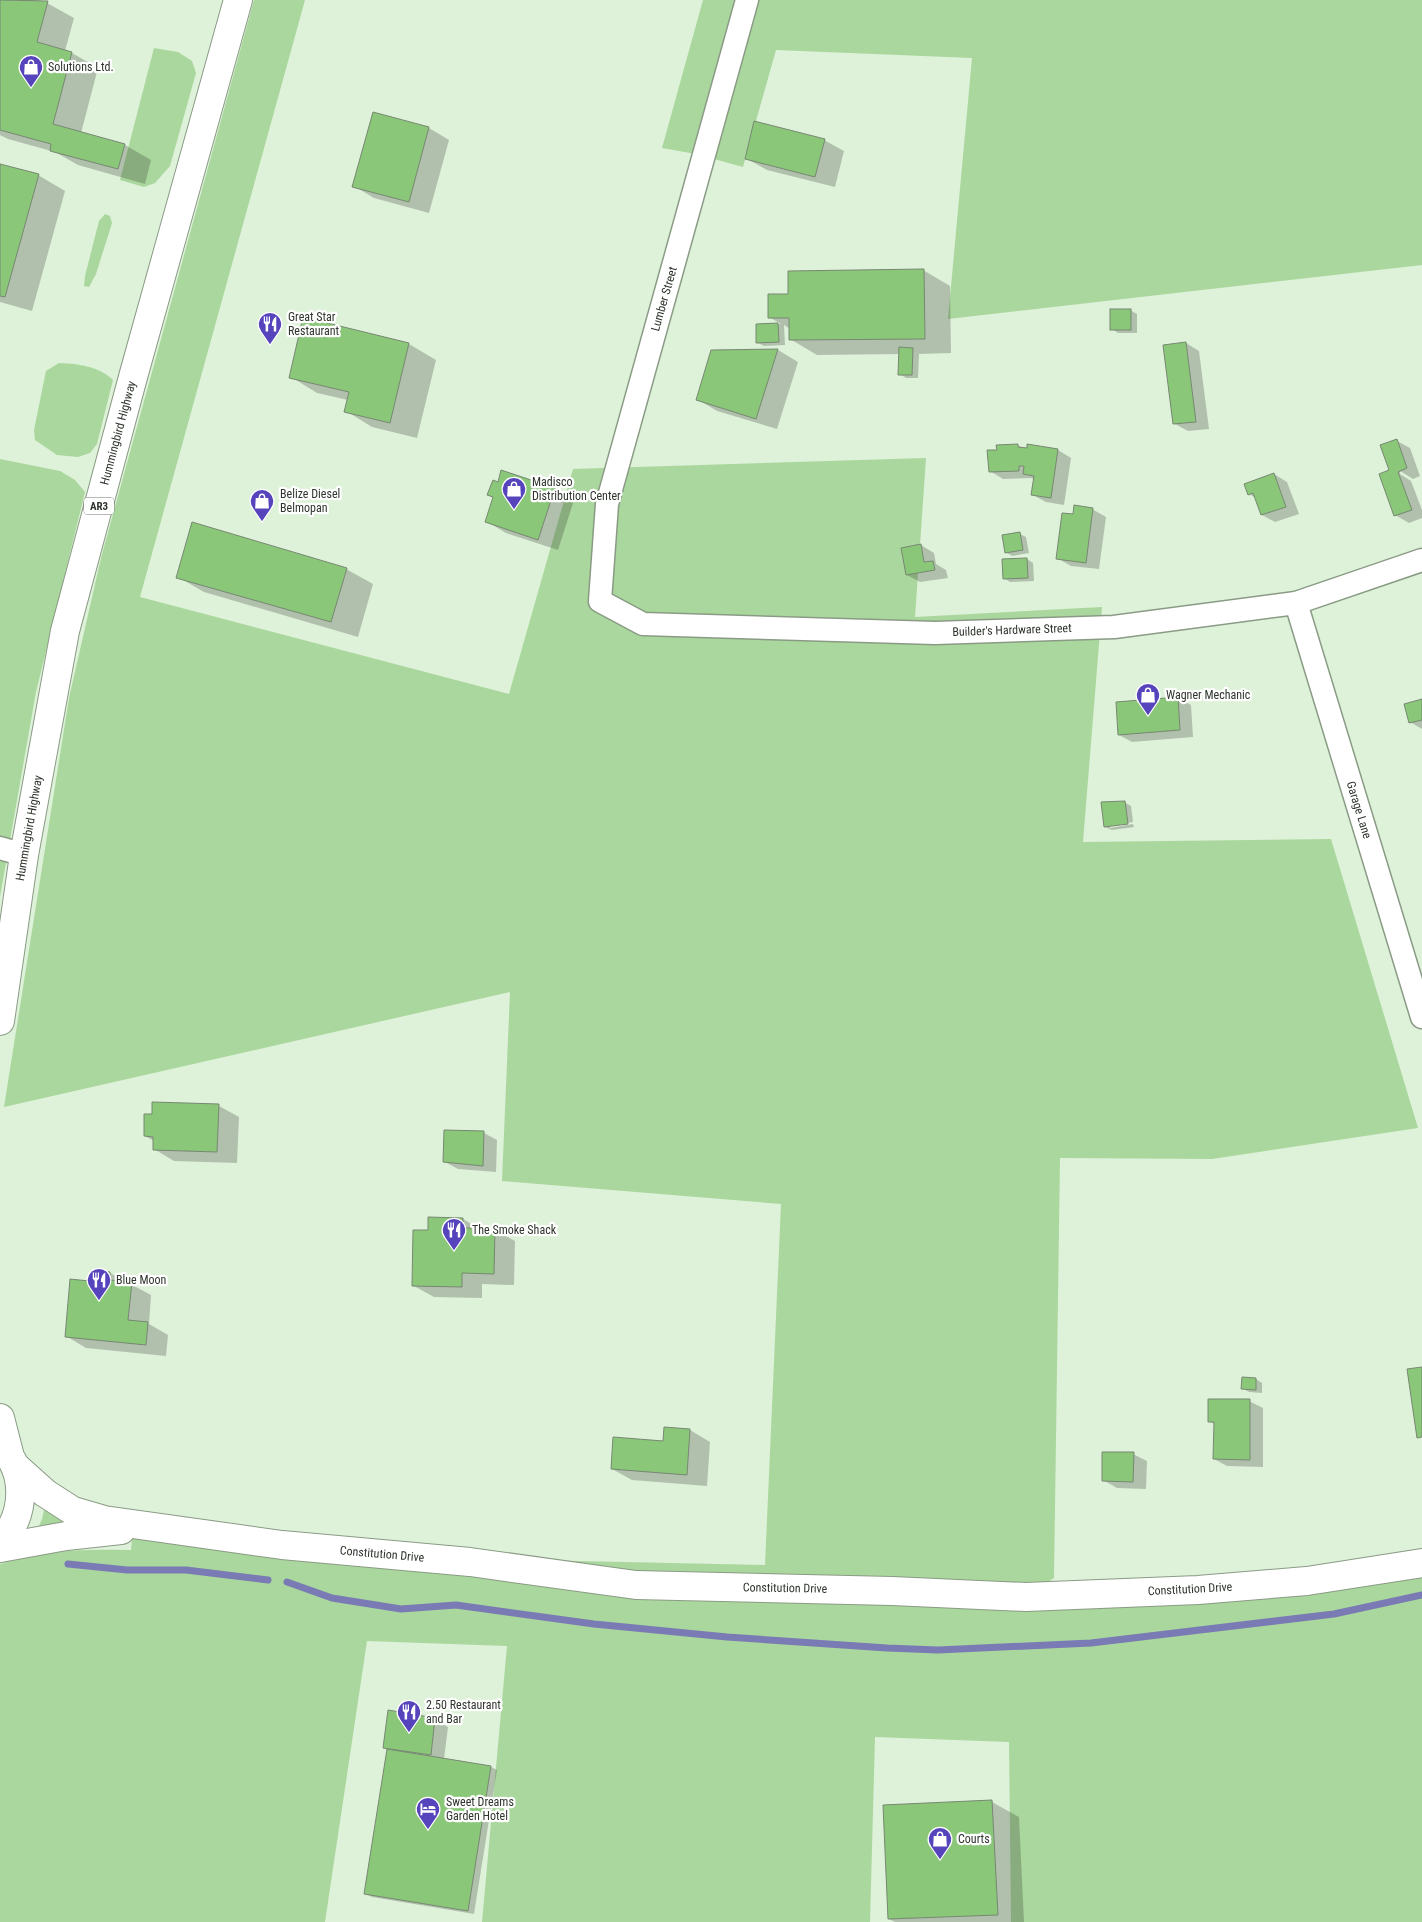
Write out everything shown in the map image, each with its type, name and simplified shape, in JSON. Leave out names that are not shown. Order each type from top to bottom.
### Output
[{"type":"main road","name":"Hummingbird Highway","points":[[0,1021],[12,852],[65,631],[133,377],[238,0]]},
{"type":"main road","points":[[0,1418],[8,1455],[21,1489],[19,1512],[9,1533],[0,1543]]},
{"type":"main road","name":"Constitution Drive","points":[[8,1455],[45,1493],[73,1511],[104,1520],[150,1528],[216,1534],[282,1545],[470,1562],[636,1584],[1026,1596],[1198,1590],[1287,1583],[1422,1563]]},
{"type":"main road","name":"Constitution Drive","points":[[0,1548],[66,1536],[150,1528]]},
{"type":"street","name":"Lumber Street","points":[[600,601],[606,504],[746,0]]},
{"type":"street","name":"Builder's Hardware Street","points":[[600,601],[643,624],[935,633],[1114,627],[1296,602],[1422,560]]},
{"type":"street","name":"Garage Lane","points":[[1296,602],[1422,1017]]},
{"type":"green space","points":[[254,0],[305,0],[140,597],[509,694],[573,469],[926,458],[915,617],[1102,607],[1083,842],[1331,839],[1418,1128],[1212,1159],[1060,1158],[1054,1578],[1027,1596],[1422,1563],[1422,1922],[1011,1922],[1009,1742],[875,1737],[870,1922],[482,1922],[507,1646],[367,1641],[325,1922],[0,1922],[0,1564],[33,1555],[65,1551],[131,1550],[134,1516],[486,1559],[765,1565],[781,1204],[502,1181],[510,992],[4,1107],[69,698],[101,558]]},
{"type":"green space","points":[[703,0],[1422,0],[1422,265],[948,319],[972,58],[776,50],[743,167],[696,154],[662,148]]},
{"type":"green space","points":[[154,48],[178,52],[192,61],[196,73],[170,166],[155,183],[144,187],[120,180]]},
{"type":"green space","points":[[105,214],[110,216],[112,223],[96,274],[89,287],[84,286],[99,221]]},
{"type":"green space","points":[[59,363],[81,365],[95,369],[113,380],[97,444],[90,453],[78,457],[57,455],[35,440],[34,430],[46,371]]},
{"type":"green space","points":[[0,459],[60,471],[75,480],[85,492],[36,692],[0,897]]},
{"type":"green space","points":[[45,1506],[72,1522],[36,1533]]},
{"type":"building","name":"Solutions Ltd.","points":[[0,0],[48,1],[37,42],[72,52],[53,124],[125,144],[118,169],[50,151],[51,144],[0,130]]},
{"type":"building","points":[[373,112],[429,127],[409,202],[352,187]]},
{"type":"building","points":[[754,121],[825,139],[815,177],[745,159]]},
{"type":"building","points":[[0,164],[39,174],[5,297],[0,296]]},
{"type":"building","points":[[924,269],[925,339],[789,340],[789,318],[768,318],[768,294],[788,294],[788,271]]},
{"type":"building","points":[[1110,309],[1131,309],[1131,330],[1110,330]]},
{"type":"building","points":[[303,317],[409,343],[390,423],[344,412],[349,392],[289,378]]},
{"type":"building","points":[[778,323],[779,342],[756,343],[756,324]]},
{"type":"building","points":[[1186,342],[1196,422],[1173,424],[1163,345]]},
{"type":"building","points":[[899,347],[913,348],[912,375],[898,375]]},
{"type":"building","points":[[778,349],[756,419],[696,400],[711,350]]},
{"type":"building","points":[[1397,439],[1407,468],[1398,472],[1412,510],[1394,516],[1379,474],[1389,470],[1380,445]]},
{"type":"building","points":[[1018,444],[1018,447],[1027,448],[1027,444],[1058,449],[1051,498],[1031,495],[1034,476],[1023,474],[1024,466],[1019,466],[1019,471],[989,472],[987,450],[997,450],[996,445]]},
{"type":"building","points":[[501,470],[555,488],[538,540],[485,522],[493,497],[487,495],[493,480],[498,482]]},
{"type":"building","points":[[1274,473],[1286,507],[1261,515],[1253,493],[1248,495],[1244,484]]},
{"type":"building","points":[[1074,505],[1093,508],[1086,563],[1056,559],[1062,513],[1073,514]]},
{"type":"building","points":[[192,522],[347,568],[331,622],[176,578]]},
{"type":"building","points":[[1020,532],[1023,550],[1005,553],[1002,535]]},
{"type":"building","points":[[921,544],[924,562],[933,561],[935,570],[906,575],[901,548]]},
{"type":"building","points":[[1027,558],[1028,578],[1003,579],[1002,559]]},
{"type":"building","name":"Wagner Mechanic","points":[[1178,697],[1180,730],[1118,735],[1116,702]]},
{"type":"building","points":[[1422,699],[1422,720],[1409,723],[1404,704]]},
{"type":"building","points":[[1125,801],[1128,824],[1104,827],[1101,802]]},
{"type":"building","points":[[152,1102],[219,1104],[217,1152],[153,1150],[153,1137],[144,1136],[144,1114],[152,1114]]},
{"type":"building","points":[[444,1130],[484,1131],[483,1166],[443,1162]]},
{"type":"building","name":"The Smoke Shack","points":[[428,1217],[463,1218],[463,1228],[495,1228],[494,1274],[462,1273],[462,1287],[412,1286],[413,1230],[428,1230]]},
{"type":"building","name":"Blue Moon","points":[[100,1271],[110,1272],[110,1280],[132,1282],[128,1320],[148,1322],[146,1345],[65,1337],[70,1279],[99,1282]]},
{"type":"building","points":[[1422,1367],[1422,1437],[1417,1438],[1407,1369]]},
{"type":"building","points":[[1242,1377],[1256,1378],[1256,1390],[1241,1389]]},
{"type":"building","points":[[1208,1399],[1250,1399],[1250,1460],[1213,1459],[1214,1422],[1208,1422]]},
{"type":"building","points":[[664,1427],[690,1429],[687,1475],[611,1469],[613,1437],[663,1441]]},
{"type":"building","points":[[1102,1452],[1134,1452],[1133,1482],[1102,1481]]},
{"type":"building","name":"2.50 Restaurant and Bar","points":[[388,1710],[435,1718],[431,1755],[383,1748]]},
{"type":"building","name":"Sweet Dreams Garden Hotel","points":[[387,1749],[491,1766],[468,1911],[364,1894]]},
{"type":"building","name":"Courts","points":[[992,1800],[998,1915],[888,1919],[883,1805]]},
{"type":"waterway","points":[[68,1564],[127,1570],[186,1570],[268,1580]]},
{"type":"waterway","points":[[287,1582],[332,1598],[401,1609],[456,1605],[594,1624],[727,1637],[938,1650],[1091,1643],[1334,1614],[1422,1595]]},
{"type":"place","name":"Solutions Ltd.","points":[[31,88]]},
{"type":"place","name":"Great Star Restaurant","points":[[270,345]]},
{"type":"place","name":"Madisco Distribution Center","points":[[514,510]]},
{"type":"place","name":"Belize Diesel Belmopan","points":[[262,522]]},
{"type":"place","name":"Wagner Mechanic","points":[[1148,716]]},
{"type":"place","name":"The Smoke Shack","points":[[454,1251]]},
{"type":"place","name":"Blue Moon","points":[[99,1301]]},
{"type":"place","name":"2.50 Restaurant and Bar","points":[[409,1733]]},
{"type":"place","name":"Sweet Dreams Garden Hotel","points":[[428,1830]]},
{"type":"place","name":"Courts","points":[[940,1860]]}]
